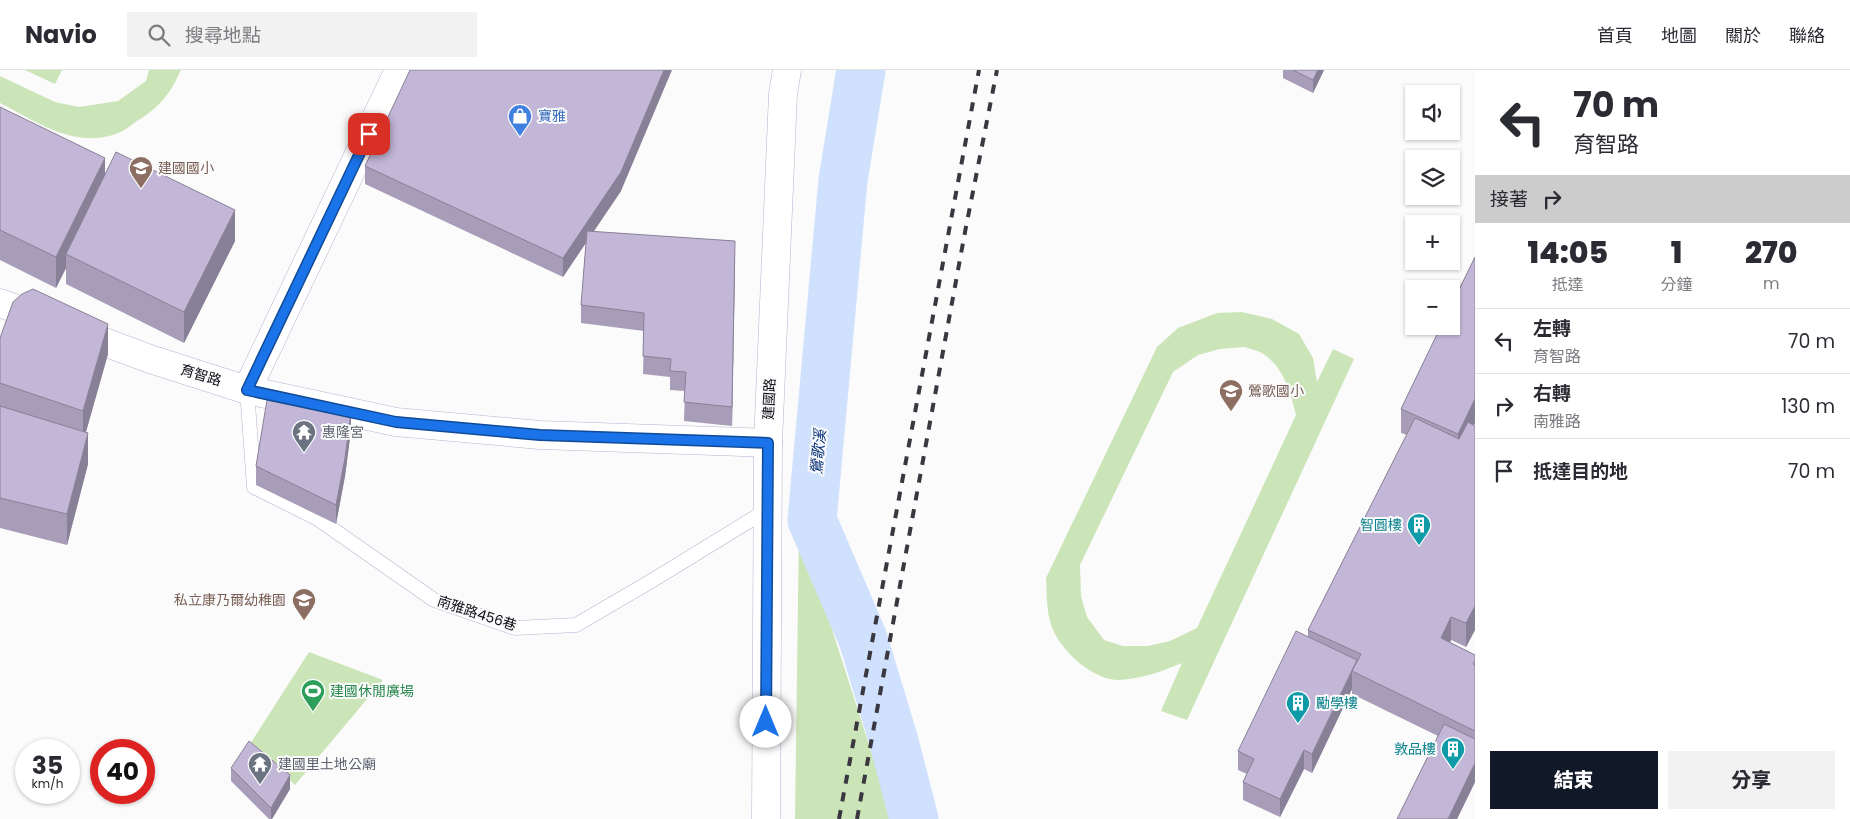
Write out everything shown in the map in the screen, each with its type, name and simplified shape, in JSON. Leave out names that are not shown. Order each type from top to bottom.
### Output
[{"type":"street","points":[[247,390],[399,70]]},
{"type":"street","name":"建國路","points":[[766,819],[768,443],[783,94],[787,70]]},
{"type":"street","name":"育智路","points":[[0,303],[150,360],[247,390],[396,422],[540,435],[768,443]]},
{"type":"lane","name":"南雅路456巷","points":[[247,390],[254,487],[318,520],[434,600],[515,628],[576,625],[767,510]]},
{"type":"green space","points":[[25,70],[62,70],[55,84]]},
{"type":"green space","points":[[149,70],[181,70],[173,86],[158,105],[123,131],[102,137],[87,138],[57,132],[0,103],[0,76],[55,102],[79,107],[118,101],[146,81]]},
{"type":"green space","points":[[1242,312],[1272,319],[1299,334],[1313,358],[1317,382],[1333,349],[1354,359],[1187,720],[1161,711],[1182,663],[1159,672],[1119,680],[1099,676],[1090,671],[1065,649],[1051,626],[1047,605],[1046,578],[1157,347],[1178,328],[1217,313]],"holes":[[[1244,347],[1264,354],[1278,368],[1289,391],[1296,415],[1197,628],[1170,641],[1148,646],[1123,646],[1104,640],[1087,617],[1081,596],[1080,565],[1173,372],[1198,355],[1220,349]]]},
{"type":"green space","points":[[799,527],[893,819],[795,819]]},
{"type":"green space","name":"建國休閒廣場","points":[[309,652],[383,680],[295,785],[250,744]]},
{"type":"building","points":[[410,70],[664,70],[621,172],[563,258],[365,166]]},
{"type":"building","points":[[1293,70],[1318,70],[1313,80]]},
{"type":"building","points":[[0,107],[105,158],[56,257],[0,230]]},
{"type":"building","points":[[116,152],[235,210],[184,312],[66,254]]},
{"type":"building","points":[[587,231],[735,241],[732,407],[684,402],[686,372],[670,371],[671,359],[643,356],[644,313],[581,305]]},
{"type":"building","points":[[1475,257],[1475,399],[1458,434],[1401,409],[1437,335],[1460,335],[1460,288]]},
{"type":"building","points":[[33,289],[108,324],[83,411],[0,383],[0,338],[13,302],[22,294]]},
{"type":"building","name":"惠隆宮","points":[[267,400],[351,412],[336,505],[256,466]]},
{"type":"building","points":[[0,406],[88,433],[67,514],[0,498]]},
{"type":"building","name":"智圓樓","points":[[1415,418],[1459,439],[1468,422],[1475,426],[1475,606],[1466,623],[1451,617],[1441,638],[1475,655],[1473,664],[1475,665],[1475,731],[1352,671],[1361,654],[1308,630]]},
{"type":"building","name":"勵學樓","points":[[1296,631],[1357,660],[1312,754],[1304,750],[1280,799],[1243,782],[1254,759],[1238,751]]},
{"type":"building","name":"敦品樓","points":[[1444,724],[1475,739],[1475,763],[1448,819],[1397,819]]},
{"type":"building","name":"建國里土地公廟","points":[[249,741],[290,775],[271,808],[231,768]]},
{"type":"waterway","name":"鶯歌溪","points":[[861,70],[843,180],[812,520],[863,639],[893,738],[914,819]]},
{"type":"railway","points":[[839,819],[979,70]]},
{"type":"railway","points":[[857,819],[965,232],[997,70]]},
{"type":"place","name":"寶雅","points":[[520,137]]},
{"type":"place","name":"建國國小","points":[[141,189]]},
{"type":"place","name":"鶯歌國小","points":[[1231,412]]},
{"type":"place","name":"惠隆宮","points":[[304,453]]},
{"type":"place","name":"智圓樓","points":[[1419,546]]},
{"type":"place","name":"私立康乃爾幼稚園","points":[[304,621]]},
{"type":"place","name":"建國休閒廣場","points":[[313,712]]},
{"type":"place","name":"勵學樓","points":[[1298,724]]},
{"type":"place","name":"敦品樓","points":[[1453,770]]},
{"type":"place","name":"建國里土地公廟","points":[[260,785]]},
{"type":"route","points":[[369,134],[247,390],[396,422],[540,435],[642,437],[768,443],[766,722]]}]
